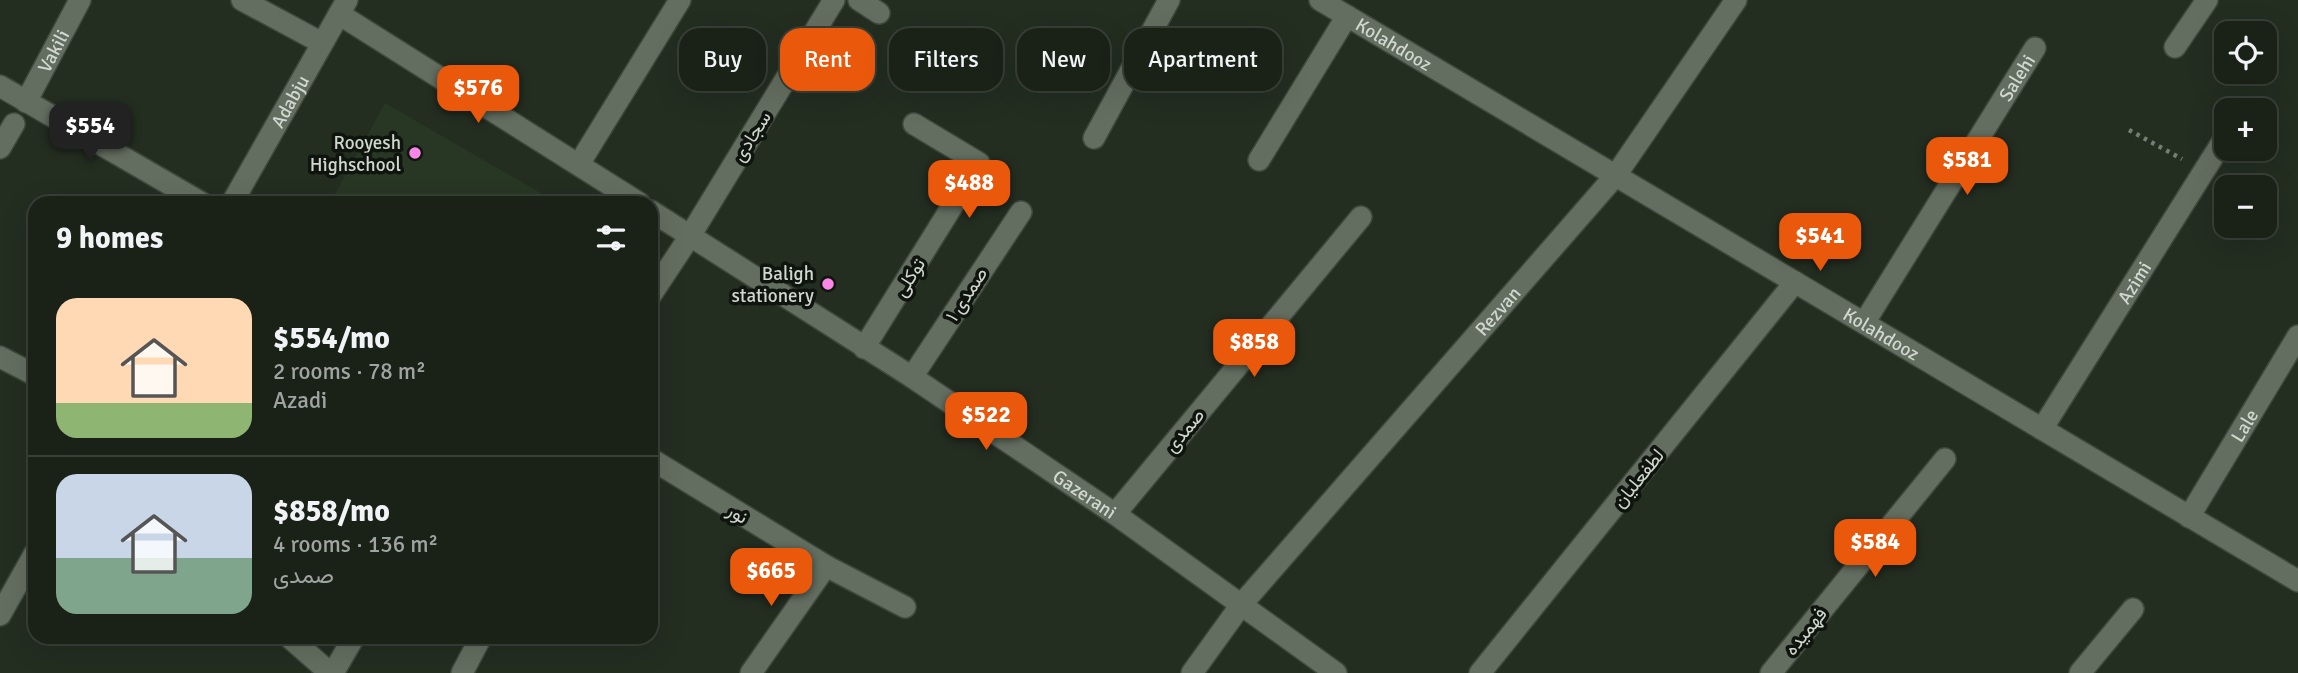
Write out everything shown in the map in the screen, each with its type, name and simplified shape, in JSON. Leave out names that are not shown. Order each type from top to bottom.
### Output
[{"type":"street","name":"Vakili","points":[[26,102],[80,0]]},
{"type":"street","points":[[242,0],[322,43]]},
{"type":"street","points":[[579,163],[680,0]]},
{"type":"street","name":"سجادی","points":[[690,236],[834,0]]},
{"type":"street","points":[[859,0],[879,13]]},
{"type":"street","points":[[1094,138],[1169,0]]},
{"type":"street","name":"Kolahdooz","points":[[1320,0],[2298,581]]},
{"type":"street","name":"Rezvan","points":[[1192,673],[1241,605],[1616,176],[1736,0]]},
{"type":"street","points":[[2175,47],[2207,0]]},
{"type":"street","points":[[343,7],[628,196]]},
{"type":"street","name":"Adabju","points":[[236,196],[343,7]]},
{"type":"street","points":[[1259,160],[1347,16]]},
{"type":"street","name":"Salehi","points":[[1864,323],[2035,48]]},
{"type":"street","points":[[0,86],[190,196]]},
{"type":"street","points":[[0,148],[14,124]]},
{"type":"street","name":"توکلی","points":[[864,348],[979,163],[914,124]]},
{"type":"street","name":"Azimi","points":[[2042,429],[2214,155]]},
{"type":"street","name":"صمدی ۱","points":[[912,377],[1021,212]]},
{"type":"street","name":"Gazerani","points":[[658,215],[912,377],[1115,514],[1336,673]]},
{"type":"street","name":"صمدی","points":[[1115,514],[1362,217]]},
{"type":"street","points":[[658,284],[690,236]]},
{"type":"street","name":"لطفعلیان","points":[[1480,673],[1795,282]]},
{"type":"street","name":"Lale","points":[[2189,517],[2298,336]]},
{"type":"street","points":[[0,357],[28,371]]},
{"type":"street","name":"فهمیده","points":[[1771,673],[1945,459]]},
{"type":"street","name":"نور","points":[[658,463],[826,566],[905,607]]},
{"type":"street","points":[[0,615],[28,565]]},
{"type":"street","points":[[751,673],[826,566]]},
{"type":"street","points":[[2080,673],[2133,609]]},
{"type":"street","points":[[297,644],[332,673],[350,644]]},
{"type":"street","points":[[463,673],[478,644]]},
{"type":"path","points":[[2129,130],[2204,171]]},
{"type":"shaded area","name":"Rooyesh Highschool","points":[[385,103],[546,196],[334,196]]},
{"type":"place","name":"Rooyesh Highschool","points":[[415,153]]},
{"type":"place","name":"Baligh stationery","points":[[828,284]]}]
